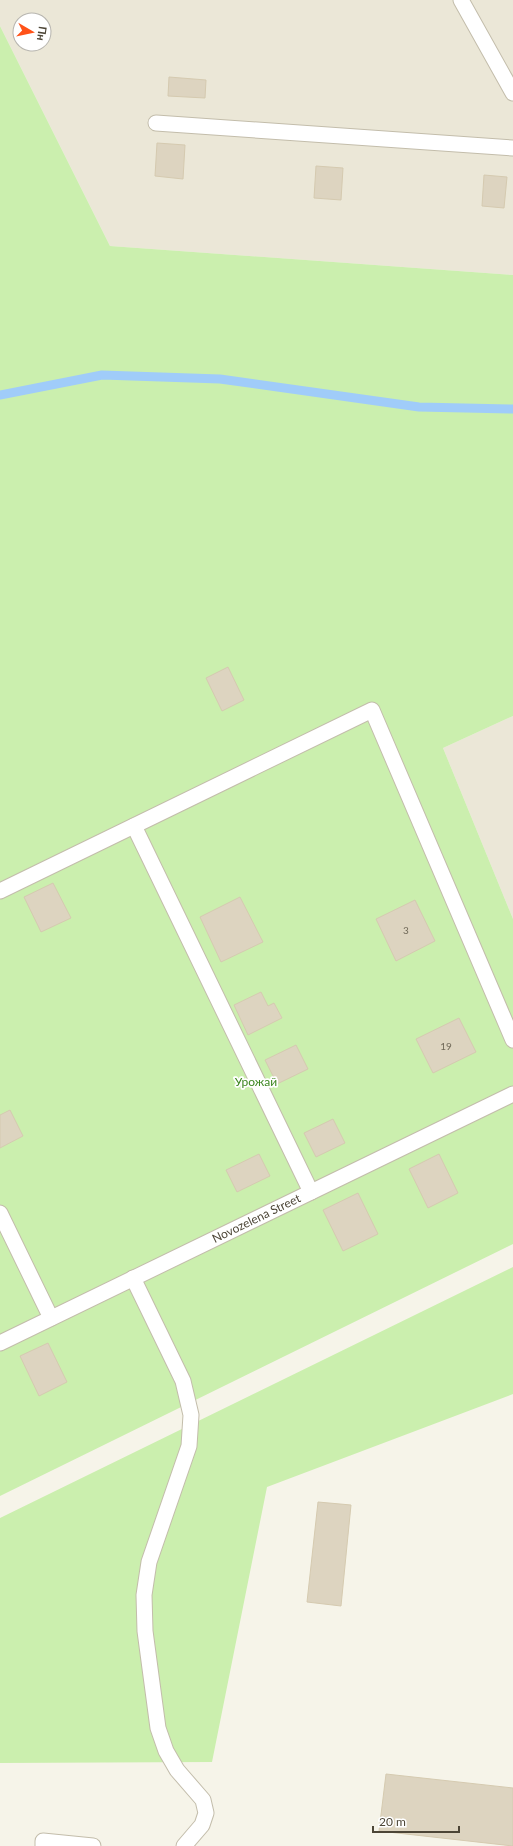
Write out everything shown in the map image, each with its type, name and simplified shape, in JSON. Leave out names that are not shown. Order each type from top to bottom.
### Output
[{"type":"lane","points":[[461,0],[513,93]]},
{"type":"lane","points":[[156,123],[513,148]]},
{"type":"lane","points":[[0,891],[372,710],[513,1040]]},
{"type":"lane","points":[[134,826],[311,1192]]},
{"type":"lane","name":"Novozelena Street","points":[[0,1343],[513,1094]]},
{"type":"lane","points":[[0,1213],[51,1318]]},
{"type":"lane","points":[[133,1278],[183,1381],[191,1415],[189,1446],[149,1562],[144,1595],[145,1631],[158,1728],[166,1751],[177,1770],[203,1800],[206,1812],[202,1825],[184,1846]]},
{"type":"lane","points":[[43,1846],[43,1841],[93,1846]]},
{"type":"shaded area","points":[[0,0],[513,0],[513,275],[110,246],[13,52],[52,52],[52,12],[12,12],[12,50],[0,26]]},
{"type":"shaded area","points":[[513,716],[513,919],[443,748]]},
{"type":"green space","name":"Урожай","points":[[0,26],[110,246],[513,275],[513,716],[443,748],[513,919],[513,1244],[0,1496]]},
{"type":"green space","points":[[513,1267],[513,1394],[267,1487],[212,1762],[0,1763],[0,1518]]},
{"type":"building","points":[[169,77],[206,80],[205,98],[168,96]]},
{"type":"building","points":[[157,143],[185,145],[183,179],[155,176]]},
{"type":"building","points":[[316,166],[343,168],[341,200],[314,198]]},
{"type":"building","points":[[484,175],[507,177],[504,208],[482,206]]},
{"type":"building","points":[[228,667],[244,700],[222,711],[206,678]]},
{"type":"building","points":[[53,883],[71,918],[41,932],[24,897]]},
{"type":"building","points":[[240,897],[263,942],[221,962],[200,917]]},
{"type":"building","points":[[415,900],[435,941],[396,961],[376,919]]},
{"type":"building","points":[[261,992],[268,1006],[274,1003],[282,1018],[248,1035],[234,1005]]},
{"type":"building","points":[[459,1018],[476,1052],[433,1073],[416,1039]]},
{"type":"building","points":[[296,1045],[308,1069],[277,1084],[265,1060]]},
{"type":"building","points":[[10,1110],[23,1136],[0,1148],[0,1115]]},
{"type":"building","points":[[333,1119],[345,1143],[316,1157],[304,1133]]},
{"type":"building","points":[[259,1154],[270,1176],[237,1192],[226,1170]]},
{"type":"building","points":[[439,1154],[458,1193],[428,1208],[409,1169]]},
{"type":"building","points":[[358,1193],[378,1234],[343,1251],[323,1210]]},
{"type":"building","points":[[48,1343],[67,1382],[39,1396],[20,1356]]},
{"type":"building","points":[[318,1502],[351,1505],[341,1606],[307,1602]]},
{"type":"building","points":[[386,1774],[513,1788],[513,1846],[379,1831]]},
{"type":"waterway","points":[[0,395],[102,375],[220,379],[419,407],[513,409]]}]
